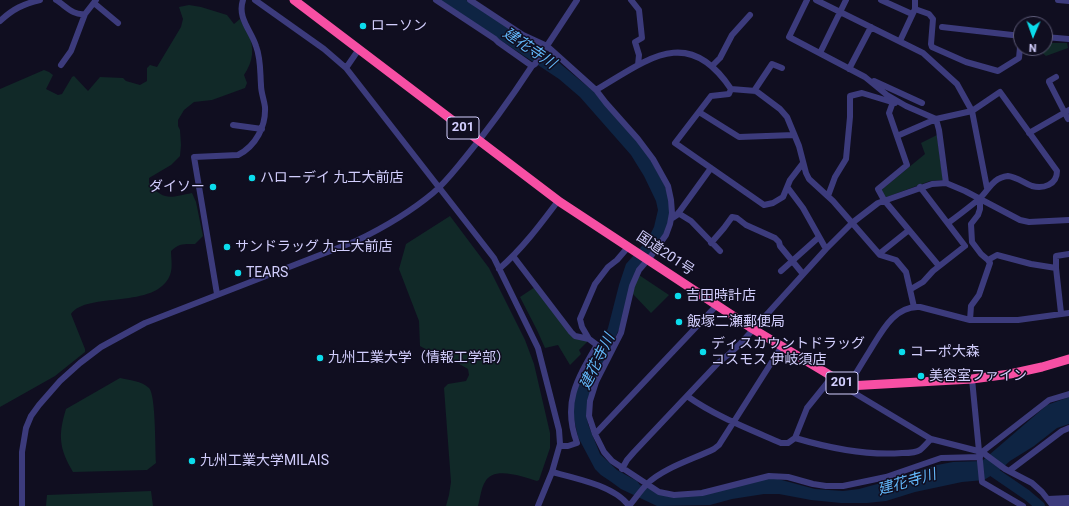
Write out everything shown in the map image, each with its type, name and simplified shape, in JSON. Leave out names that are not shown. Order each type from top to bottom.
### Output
[{"type":"highway","name":"国道201号","points":[[294,0],[558,201],[753,329],[848,386]]},
{"type":"highway","name":"201","points":[[848,386],[972,379],[1010,374],[1069,359]]},
{"type":"street","points":[[0,21],[12,10],[27,3],[40,0]]},
{"type":"street","points":[[56,0],[76,14],[85,14]]},
{"type":"street","points":[[217,294],[194,157],[238,155],[251,146],[262,129],[265,107],[261,88],[260,61],[256,45],[241,13],[243,0]]},
{"type":"street","points":[[255,0],[324,49],[346,68],[494,258],[538,348],[560,430],[560,446],[552,472],[538,506]]},
{"type":"street","points":[[436,0],[533,65]]},
{"type":"street","points":[[470,0],[523,35],[546,48],[596,90],[638,139],[653,159],[668,186],[672,200],[672,213],[666,235],[639,270],[632,286],[621,333],[596,382],[589,409],[589,416],[595,434],[604,452],[622,469],[659,492],[674,495],[702,493],[769,476],[788,477],[826,486],[844,486],[886,477],[941,458],[981,455],[1049,400],[1069,394]]},
{"type":"street","points":[[22,506],[22,452],[26,428],[31,416],[60,381],[101,347],[145,323],[356,241],[383,228],[402,216],[439,187],[479,141],[546,48],[577,0]]},
{"type":"street","points":[[631,0],[638,10],[642,38],[635,42],[639,55],[638,65]]},
{"type":"street","points":[[807,0],[789,37],[865,77],[922,103]]},
{"type":"street","points":[[816,0],[923,52],[944,70],[957,84],[972,112],[987,188]]},
{"type":"street","points":[[820,53],[846,0]]},
{"type":"street","points":[[881,0],[913,12],[929,14],[933,19],[932,48],[966,62],[998,71],[1002,70],[1018,58],[1018,56]]},
{"type":"street","points":[[900,41],[913,12],[916,0]]},
{"type":"street","points":[[1058,0],[1069,1]]},
{"type":"street","points":[[61,65],[71,51],[85,14],[95,2],[118,23]]},
{"type":"street","points":[[712,66],[720,58],[732,35],[750,15]]},
{"type":"street","points":[[849,69],[871,27]]},
{"type":"street","points":[[942,27],[1013,35]]},
{"type":"street","points":[[1053,38],[1069,39]]},
{"type":"street","points":[[346,68],[359,49]]},
{"type":"street","points":[[596,90],[638,65],[669,53],[682,52],[693,54],[712,66],[723,77],[731,89]]},
{"type":"street","points":[[754,91],[772,64],[782,68]]},
{"type":"street","points":[[865,77],[887,95],[936,120],[939,130],[946,183]]},
{"type":"street","points":[[1029,133],[1067,114],[1049,82],[1056,77]]},
{"type":"street","points":[[731,89],[754,91],[770,100],[787,117],[799,146],[806,173],[810,179],[828,196],[879,254],[896,260],[906,272],[914,307]]},
{"type":"street","points":[[731,89],[729,94],[711,96],[675,143],[764,204],[774,203],[783,197],[790,180],[803,164]]},
{"type":"street","points":[[897,136],[936,120],[972,112],[1000,92],[1057,171],[1056,179],[1052,184],[1047,186],[1032,186],[1008,176],[998,179],[987,188],[980,198],[948,223]]},
{"type":"street","points":[[828,196],[835,177],[846,159],[850,117],[850,96],[862,93],[906,106]]},
{"type":"street","points":[[893,102],[889,113],[907,165],[878,189],[884,200],[939,266]]},
{"type":"street","points":[[699,112],[739,137],[794,135]]},
{"type":"street","points":[[233,125],[262,129]]},
{"type":"street","points":[[671,219],[711,168]]},
{"type":"street","points":[[622,469],[634,452],[719,362],[728,355],[753,329],[826,249],[852,223],[878,203],[920,187],[946,183],[980,198],[1020,220],[1029,222],[1069,220]]},
{"type":"street","points":[[911,289],[927,279],[939,266],[965,246],[920,187]]},
{"type":"street","points":[[788,188],[803,208],[826,249]]},
{"type":"street","points":[[970,320],[971,306],[979,295],[990,264],[988,260],[980,254],[972,242],[971,224],[978,215],[980,209],[980,198]]},
{"type":"street","points":[[499,268],[513,256],[558,201]]},
{"type":"street","points":[[678,212],[691,221],[720,251]]},
{"type":"street","points":[[711,243],[734,217],[746,225],[775,238],[804,274]]},
{"type":"street","points":[[879,254],[909,230]]},
{"type":"street","points":[[781,271],[819,236]]},
{"type":"street","points":[[560,446],[568,446],[577,443],[572,425],[572,400],[574,390],[578,379],[597,345],[589,338],[582,327],[580,319],[595,284],[608,267],[632,249]]},
{"type":"street","points":[[1061,313],[1056,256],[1069,254]]},
{"type":"street","points":[[988,260],[997,255],[1031,264],[1056,268]]},
{"type":"street","points":[[513,256],[571,332],[575,336],[589,338]]},
{"type":"street","points":[[595,434],[717,305]]},
{"type":"street","points":[[1069,313],[1018,320],[970,320],[914,307],[898,313],[886,324],[848,386],[851,391],[931,439],[981,455],[1032,483],[1051,503],[1069,504]]},
{"type":"street","points":[[552,472],[595,484],[626,501],[629,506],[647,484],[667,471],[714,449],[719,445],[782,346]]},
{"type":"street","points":[[687,396],[734,422],[781,443],[788,443],[796,438],[800,423],[807,408],[832,377]]},
{"type":"street","points":[[972,379],[981,455],[982,482],[1023,506]]},
{"type":"street","points":[[1007,470],[1069,428]]},
{"type":"street","points":[[796,438],[816,444],[859,452],[892,454],[910,453],[920,450],[931,439]]},
{"type":"street","points":[[1051,503],[1069,498]]},
{"type":"green space","points":[[189,5],[227,15],[234,24],[240,19],[252,44],[251,60],[244,75],[247,83],[245,88],[212,100],[194,102],[184,110],[178,120],[181,145],[180,156],[171,165],[149,178],[149,183],[154,189],[164,196],[173,197],[192,193],[196,202],[203,236],[195,244],[179,245],[171,251],[172,266],[170,275],[162,286],[151,293],[137,297],[91,303],[79,307],[71,314],[85,352],[55,376],[0,407],[0,89],[44,70],[53,75],[46,89],[58,95],[62,94],[74,76],[88,91],[100,77],[123,78],[126,81],[140,85],[147,81],[147,68],[150,65],[157,67],[181,27],[183,19],[179,7]]},
{"type":"green space","points":[[1053,43],[1067,43],[1068,48],[1053,53]]},
{"type":"green space","points":[[937,135],[943,180],[930,181],[884,198],[880,191],[925,154],[921,143]]},
{"type":"green space","points":[[450,216],[489,268],[525,340],[534,364],[550,433],[550,448],[539,480],[537,481],[525,477],[502,473],[495,474],[489,477],[485,482],[478,506],[446,506],[451,482],[444,388],[448,384],[466,381],[469,375],[468,369],[456,362],[443,359],[420,346],[419,321],[399,269],[406,244]]},
{"type":"green space","points":[[639,275],[669,295],[651,313],[632,293]]},
{"type":"green space","points":[[535,287],[568,331],[588,341],[579,350],[581,354],[570,365],[558,345],[545,348],[520,297]]},
{"type":"green space","points":[[120,378],[135,381],[149,388],[154,411],[156,463],[147,470],[73,472],[65,456],[61,441],[63,418],[66,409]]},
{"type":"green space","points":[[151,491],[153,506],[46,506],[47,495]]},
{"type":"water","name":"建花寺川","points":[[440,0],[466,0],[537,46],[557,61],[593,91],[636,140],[650,159],[665,186],[668,196],[670,216],[663,238],[637,270],[622,323],[604,361],[587,413],[588,424],[600,454],[617,470],[637,481],[640,485],[669,496],[765,478],[778,479],[815,489],[843,491],[859,489],[888,481],[937,465],[953,462],[982,461],[1047,405],[1069,397],[1069,424],[1057,428],[1034,446],[984,480],[962,482],[915,492],[886,501],[841,503],[811,500],[779,494],[764,494],[732,499],[710,505],[657,506],[621,489],[595,469],[578,437],[574,419],[574,398],[576,389],[596,351],[601,345],[608,328],[626,264],[648,239],[654,227],[658,210],[656,201],[644,176],[631,155],[580,97],[559,79]]},
{"type":"waterway","points":[[989,469],[1027,495],[1040,506]]},
{"type":"place","name":"ローソン","points":[[363,26]]},
{"type":"place","name":"ハローデイ 九工大前店","points":[[252,178]]},
{"type":"place","name":"ダイソー","points":[[213,187]]},
{"type":"place","name":"サンドラッグ 九工大前店","points":[[227,247]]},
{"type":"place","name":"TEARS","points":[[238,273]]},
{"type":"place","name":"吉田時計店","points":[[678,296]]},
{"type":"place","name":"飯塚二瀬郵便局","points":[[679,322]]},
{"type":"place","name":"ディスカウントドラッグ コスモス 伊岐須店","points":[[703,352]]},
{"type":"place","name":"コーポ大森","points":[[902,352]]},
{"type":"place","name":"九州工業大学（情報工学部）","points":[[320,358]]},
{"type":"place","name":"美容室ファイン","points":[[921,376]]},
{"type":"place","name":"九州工業大学MILAIS","points":[[192,461]]}]
